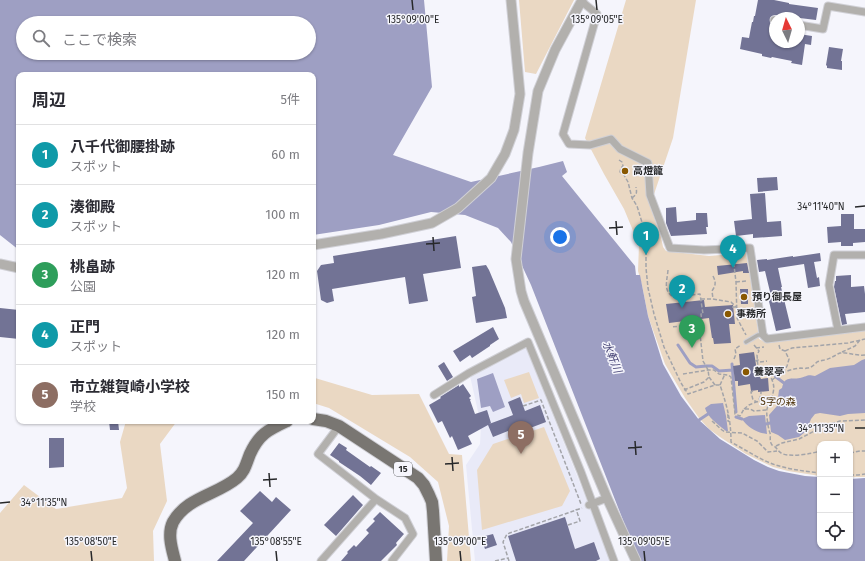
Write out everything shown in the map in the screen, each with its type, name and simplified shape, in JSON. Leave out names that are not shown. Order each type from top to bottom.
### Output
[{"type":"main road","name":"15","points":[[316,419],[326,421],[339,426],[418,478],[424,485],[429,495],[433,511],[436,561]]},
{"type":"main road","points":[[175,561],[170,534],[172,524],[177,516],[194,501],[225,487],[238,477],[245,468],[259,439],[265,432],[280,424]]},
{"type":"street","points":[[316,245],[432,223],[458,208],[491,178],[505,154],[514,130],[520,94],[511,0]]},
{"type":"street","points":[[636,561],[607,498],[527,308],[521,291],[516,259],[528,153],[538,91],[555,50],[582,0],[597,14],[563,134],[569,144],[590,145],[612,139],[620,149],[648,162],[650,195],[670,248],[704,250],[750,248],[763,335],[767,339],[865,327]]},
{"type":"street","points":[[805,26],[823,29],[828,6],[865,12]]},
{"type":"street","points":[[838,330],[829,285],[834,255],[865,255]]},
{"type":"street","points":[[0,264],[16,267]]},
{"type":"street","points":[[434,395],[469,373],[528,342],[614,561]]},
{"type":"street","points":[[339,426],[318,454],[376,499],[405,518],[413,534],[392,561]]},
{"type":"street","points":[[591,504],[607,498]]},
{"type":"street","points":[[321,561],[376,499]]},
{"type":"lane","points":[[827,9],[829,0]]},
{"type":"lane","points":[[746,342],[758,335],[763,335]]},
{"type":"path","points":[[619,160],[622,162],[623,166],[620,172],[626,177],[644,229],[647,231],[649,241],[646,247],[648,288],[655,319],[664,347],[684,390],[688,394],[715,385],[720,385]]},
{"type":"path","points":[[632,198],[637,193],[636,187]]},
{"type":"path","points":[[733,249],[737,318],[746,335],[746,342]]},
{"type":"path","points":[[668,270],[665,282],[668,294],[673,297],[700,294],[703,314],[701,314],[702,324],[671,327]]},
{"type":"path","points":[[713,276],[716,280],[716,285],[712,291],[713,299]]},
{"type":"path","points":[[736,282],[746,281]]},
{"type":"path","points":[[701,299],[732,302],[736,307]]},
{"type":"path","points":[[692,320],[693,325]]},
{"type":"path","points":[[699,324],[703,361],[708,370],[709,378],[715,385]]},
{"type":"path","points":[[785,352],[792,348],[834,345],[865,339]]},
{"type":"path","points":[[772,380],[783,373],[800,368],[806,369],[816,363],[832,358],[855,346],[860,340]]},
{"type":"path","points":[[746,342],[754,345],[759,351],[756,360],[758,368],[770,376],[772,380],[774,392],[770,398],[766,410],[771,444],[783,454],[791,455],[817,452]]},
{"type":"path","points":[[734,359],[736,354],[735,349],[746,342]]},
{"type":"path","points":[[773,346],[779,345],[780,349],[785,352],[789,359],[783,373]]},
{"type":"path","points":[[756,348],[767,346]]},
{"type":"path","points":[[840,353],[859,356],[865,355]]},
{"type":"path","points":[[756,360],[760,362],[767,361]]},
{"type":"path","points":[[683,374],[714,370],[719,374],[725,374],[731,377],[735,414],[740,416],[744,409],[749,405],[764,397],[770,398]]},
{"type":"path","points":[[725,374],[720,385],[728,410],[731,442],[771,463],[787,468],[817,473]]},
{"type":"path","points":[[684,390],[704,382],[709,378]]},
{"type":"path","points":[[753,391],[751,392],[751,396],[753,400],[758,401]]},
{"type":"path","points":[[758,401],[761,392]]},
{"type":"path","points":[[509,561],[503,542],[507,534],[582,508],[541,400],[523,406]]},
{"type":"path","points":[[744,409],[754,411],[766,410]]},
{"type":"path","points":[[727,415],[728,421],[730,422]]},
{"type":"path","points":[[775,447],[782,443],[799,439],[824,426],[840,422],[865,420]]},
{"type":"path","points":[[712,421],[726,432],[742,433],[757,441],[768,452],[778,451]]},
{"type":"path","points":[[853,453],[860,450],[865,451]]},
{"type":"path","points":[[853,475],[865,474]]},
{"type":"path","points":[[568,525],[580,522],[576,510]]},
{"type":"path","points":[[495,561],[508,558]]},
{"type":"shaded area","points":[[526,348],[611,561],[475,561],[466,465],[480,444],[481,425],[470,376]]},
{"type":"green space","points":[[519,0],[574,0],[536,74],[525,72]]},
{"type":"green space","name":"S字の森","points":[[626,0],[696,0],[673,138],[650,206],[663,247],[666,251],[709,256],[746,253],[759,339],[765,342],[865,330],[865,477],[853,477],[853,441],[817,441],[817,476],[773,467],[746,454],[709,429],[699,418],[665,364],[648,316],[638,271],[639,245],[624,209],[585,138]]},
{"type":"green space","points":[[529,372],[539,398],[524,403],[521,394],[511,398],[504,380]]},
{"type":"green space","points":[[316,378],[372,395],[419,394],[449,454],[462,455],[471,561],[447,561],[449,526],[438,482],[410,457],[329,408],[316,404]]},
{"type":"green space","points":[[125,424],[175,424],[160,444],[167,501],[153,531],[154,561],[0,561],[0,513],[24,485],[56,509],[122,498],[127,488],[120,442]]},
{"type":"green space","points":[[544,427],[570,491],[562,506],[482,530],[477,470],[493,444]]},
{"type":"water","name":"水軒川","points":[[0,0],[424,0],[432,87],[393,155],[471,182],[563,161],[567,172],[562,176],[635,266],[636,275],[640,275],[648,316],[663,364],[681,396],[699,420],[720,439],[768,467],[779,471],[817,477],[817,549],[853,549],[853,479],[865,478],[865,561],[639,561],[531,285],[511,242],[498,228],[465,215],[431,212],[379,225],[316,235],[316,72],[16,72],[16,248],[0,235]]},
{"type":"water","points":[[865,359],[865,413],[840,416],[820,413],[815,414],[805,432],[799,437],[785,440],[771,432],[769,415],[777,406],[779,390],[782,388],[785,381],[809,375],[815,376],[830,368],[854,365]]},
{"type":"water","points":[[493,373],[505,407],[493,412],[490,406],[481,408],[477,379]]},
{"type":"water","points":[[723,403],[728,431],[726,431],[708,415],[705,408],[711,404]]},
{"type":"water","points":[[765,415],[767,434],[753,429],[742,419],[749,416]]},
{"type":"building","points":[[758,0],[774,0],[789,4],[818,8],[816,20],[805,19],[805,12],[769,12],[769,48],[804,48],[802,65],[791,63],[792,61],[762,56],[762,54],[740,49],[742,37],[749,38],[752,22],[755,16]]},
{"type":"building","points":[[805,35],[812,36],[811,45],[805,44]]},
{"type":"building","points":[[829,47],[843,49],[841,61],[842,70],[827,68],[826,65]]},
{"type":"building","points":[[777,177],[778,190],[758,192],[757,178]]},
{"type":"building","points":[[765,193],[767,222],[781,221],[782,236],[753,238],[753,234],[736,236],[734,221],[752,219],[750,194]]},
{"type":"building","points":[[676,207],[677,222],[696,220],[696,213],[707,213],[707,234],[671,236],[666,223],[666,208]]},
{"type":"building","points":[[841,214],[854,214],[854,229],[865,229],[865,242],[853,243],[853,246],[841,246],[841,242],[828,243],[827,227],[841,226]]},
{"type":"building","points":[[456,236],[461,268],[423,274],[428,301],[409,304],[405,277],[332,289],[334,301],[327,303],[321,300],[317,271],[321,265],[334,263],[333,256]]},
{"type":"building","points":[[820,253],[821,261],[814,262],[817,278],[819,277],[820,286],[808,288],[804,264],[778,268],[791,328],[776,331],[768,297],[771,296],[765,271],[759,272],[757,260]]},
{"type":"building","points":[[747,263],[749,273],[743,273],[743,271],[718,275],[717,266]]},
{"type":"building","points":[[486,265],[505,308],[507,318],[476,323],[472,297],[476,296],[472,267]]},
{"type":"building","points":[[851,275],[851,287],[864,286],[865,312],[845,314],[847,324],[842,325],[834,287],[835,281],[836,276]]},
{"type":"building","name":"預り御長屋","points":[[740,289],[748,289],[748,304],[741,304]]},
{"type":"building","points":[[704,300],[705,307],[733,305],[735,324],[729,324],[731,343],[714,344],[709,318],[669,323],[666,304]]},
{"type":"building","points":[[0,308],[16,310],[16,339],[0,337]]},
{"type":"building","points":[[493,327],[499,339],[472,358],[470,355],[460,362],[453,351]]},
{"type":"building","name":"養翠亭","points":[[754,352],[757,371],[761,379],[768,378],[769,391],[751,391],[750,384],[738,386],[738,381],[735,381],[733,366],[740,365],[739,354]]},
{"type":"building","points":[[444,362],[453,377],[447,381],[438,366]]},
{"type":"building","points":[[463,384],[471,396],[469,398],[475,414],[487,410],[491,423],[489,424],[513,415],[508,402],[520,397],[525,411],[540,405],[546,422],[509,436],[508,431],[493,437],[488,425],[468,436],[472,444],[458,450],[452,436],[450,438],[442,421],[438,423],[429,405],[459,385],[459,387]]},
{"type":"building","points":[[109,424],[118,424],[119,430],[110,430]]},
{"type":"building","points":[[49,438],[64,438],[64,467],[49,468]]},
{"type":"building","points":[[339,443],[347,448],[346,450],[381,473],[371,485],[330,455]]},
{"type":"building","points":[[260,491],[272,502],[276,497],[291,510],[244,561],[217,561],[253,523],[240,511]]},
{"type":"building","points":[[353,495],[363,505],[336,536],[324,525]]},
{"type":"building","points":[[380,512],[404,534],[396,543],[397,545],[381,561],[341,561],[354,545],[356,547],[369,533],[366,530],[375,521],[373,519]]},
{"type":"building","points":[[565,517],[575,549],[594,542],[600,559],[596,561],[516,561],[508,536]]},
{"type":"building","points":[[493,534],[497,545],[485,549],[481,537]]},
{"type":"waterway","points":[[678,345],[690,363],[696,367],[712,366],[719,371],[733,370]]},
{"type":"waterway","points":[[732,364],[736,412]]},
{"type":"waterway","points":[[771,370],[776,377],[784,383]]},
{"type":"waterway","points":[[699,420],[708,414]]},
{"type":"waterway","points":[[736,417],[742,419]]},
{"type":"waterway","points":[[766,424],[770,423]]},
{"type":"place","name":"高燈籠","points":[[625,171]]},
{"type":"place","name":"八千代御腰掛跡","points":[[646,255]]},
{"type":"place","name":"正門","points":[[733,268]]},
{"type":"place","name":"預り御長屋","points":[[744,297]]},
{"type":"place","name":"湊御殿","points":[[682,308]]},
{"type":"place","name":"事務所","points":[[728,314]]},
{"type":"place","name":"桃畠跡","points":[[692,348]]},
{"type":"place","name":"養翠亭","points":[[746,372]]},
{"type":"place","name":"市立雑賀崎小学校","points":[[521,454]]}]
